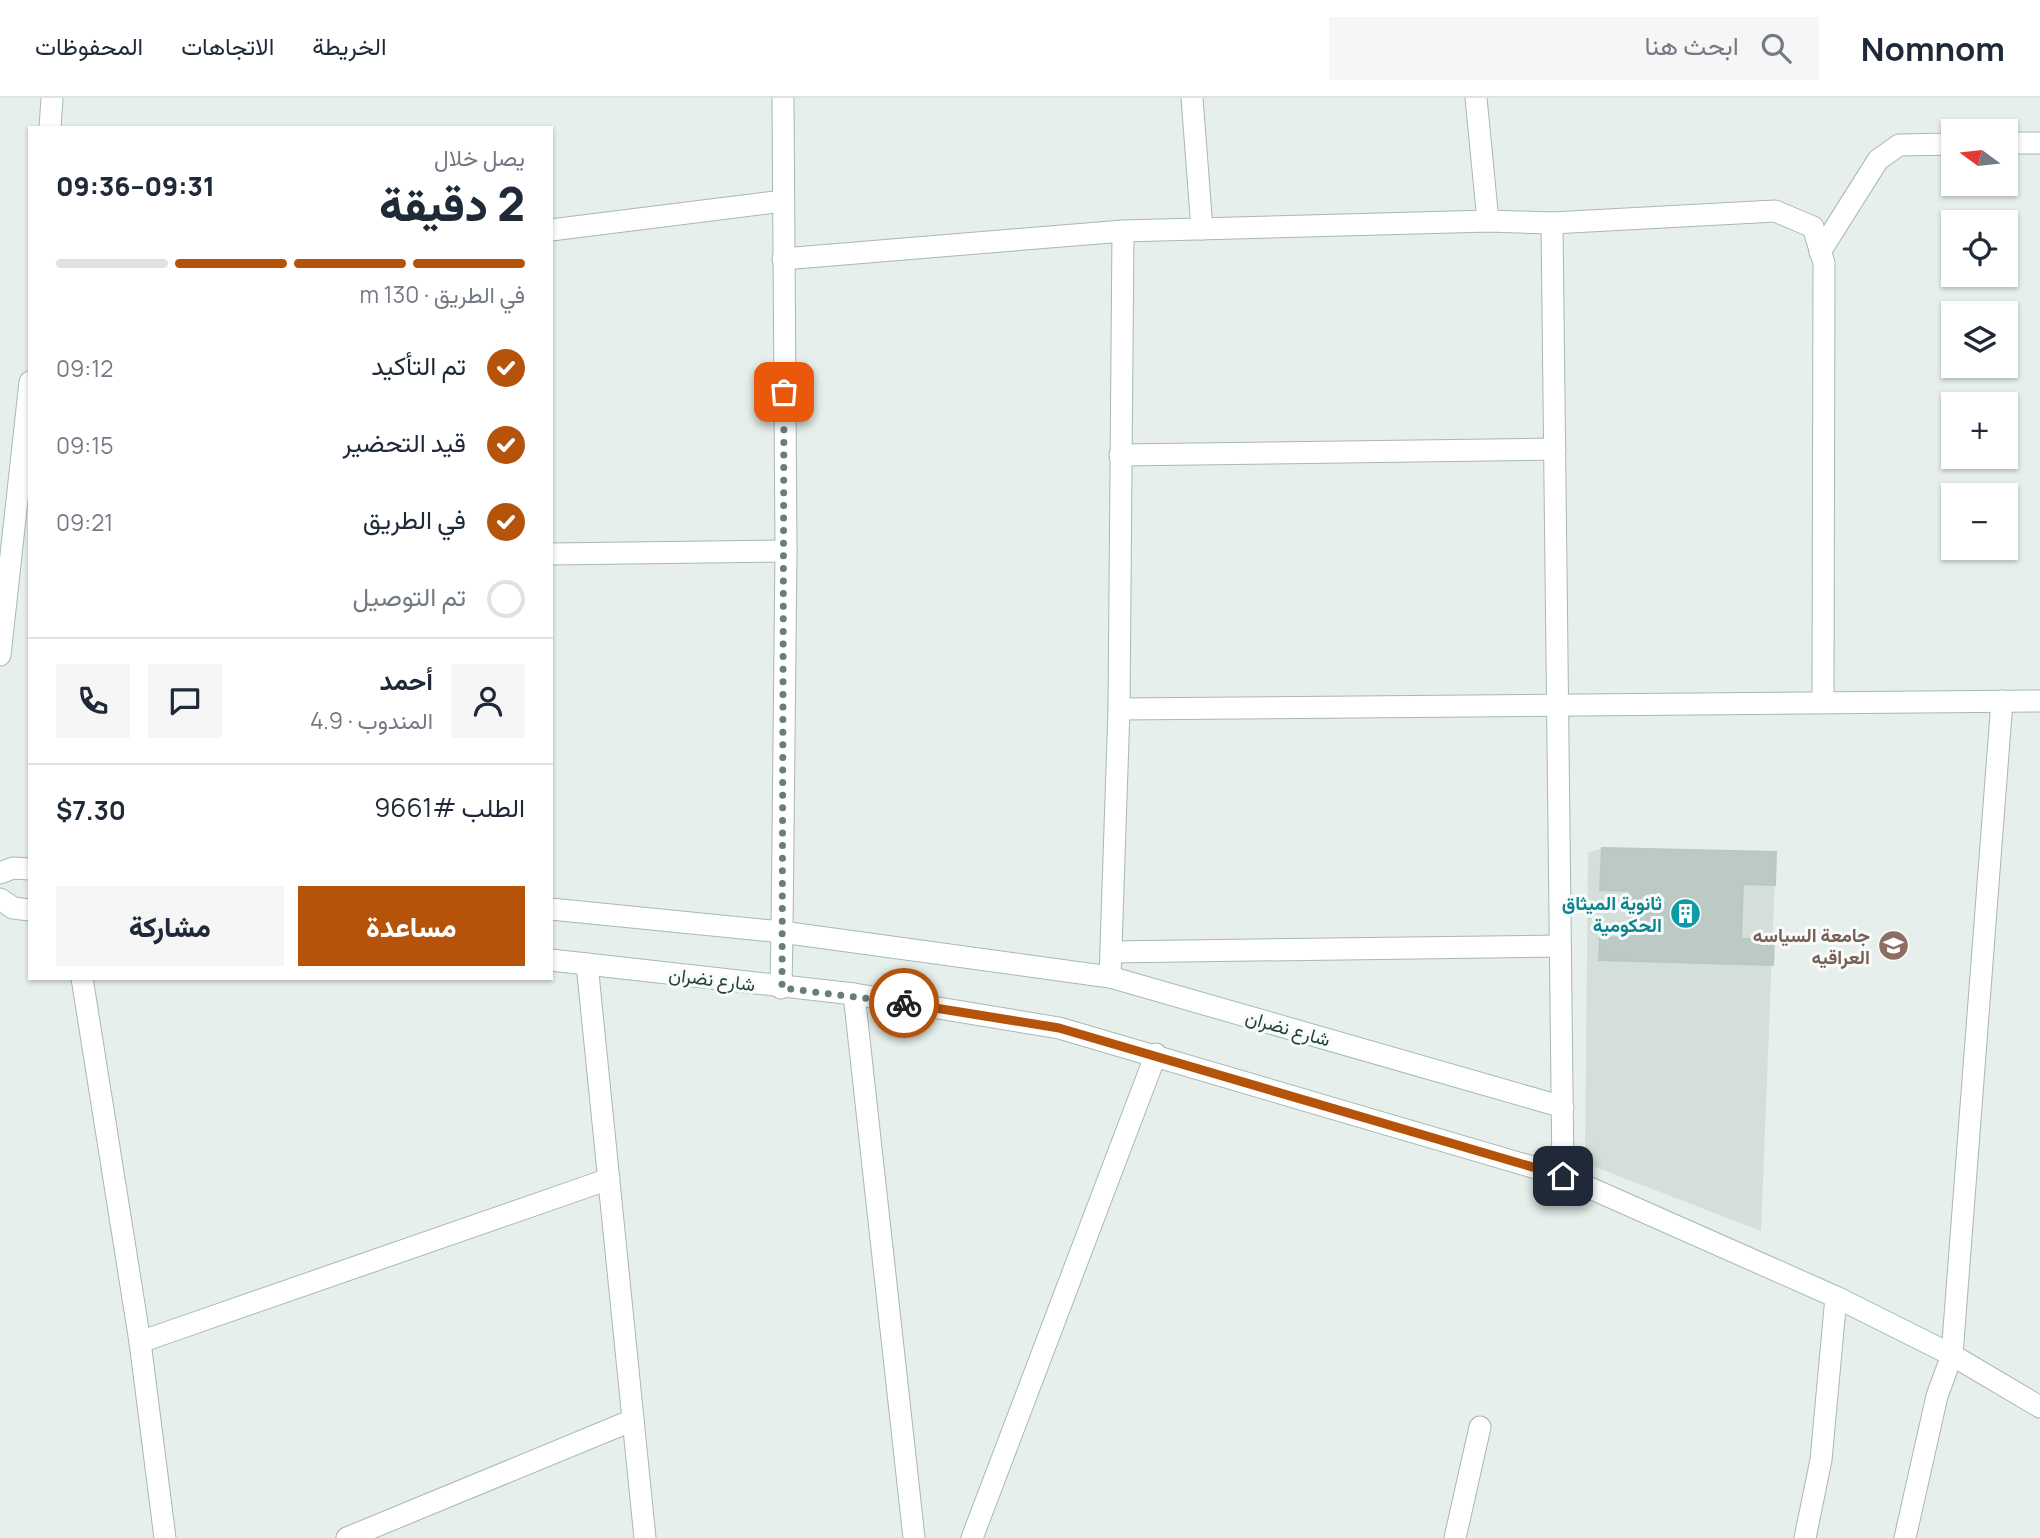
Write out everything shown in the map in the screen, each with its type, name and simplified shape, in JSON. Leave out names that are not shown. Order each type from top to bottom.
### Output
[{"type":"street","points":[[50,126],[52,98]]},
{"type":"street","points":[[782,988],[786,551],[783,98]]},
{"type":"street","points":[[1192,98],[1202,229]]},
{"type":"street","points":[[1476,98],[1488,221]]},
{"type":"street","points":[[2018,144],[2040,143]]},
{"type":"street","points":[[1820,252],[1878,160],[1899,145],[1941,144]]},
{"type":"street","points":[[553,230],[783,201]]},
{"type":"street","points":[[783,259],[1123,231],[1488,221],[1552,223],[1774,211],[1813,227],[1824,263],[1823,702]]},
{"type":"street","points":[[1552,223],[1563,1176]]},
{"type":"street","points":[[1110,977],[1119,709],[1123,231]]},
{"type":"street","points":[[0,655],[28,400]]},
{"type":"street","points":[[1120,455],[1555,449]]},
{"type":"street","points":[[553,554],[786,551]]},
{"type":"street","points":[[1905,1538],[1934,1408],[1952,1355],[2002,701]]},
{"type":"street","points":[[1119,709],[2040,701]]},
{"type":"street","points":[[0,873],[13,868],[28,869]]},
{"type":"street","points":[[0,899],[13,908],[28,910]]},
{"type":"street","name":"شارع نضران","points":[[553,909],[782,932],[1110,977],[1563,1107]]},
{"type":"street","points":[[1111,952],[1560,946]]},
{"type":"street","name":"شارع نضران","points":[[553,960],[854,994],[1059,1028],[1156,1054],[1563,1176],[1836,1297],[1952,1355],[2040,1407]]},
{"type":"street","points":[[587,964],[645,1538]]},
{"type":"street","points":[[82,980],[140,1342],[165,1538]]},
{"type":"street","points":[[854,994],[914,1538]]},
{"type":"street","points":[[972,1538],[1156,1054]]},
{"type":"street","points":[[140,1342],[609,1179]]},
{"type":"street","points":[[1805,1538],[1821,1460],[1836,1297]]},
{"type":"street","points":[[347,1538],[633,1420]]},
{"type":"street","points":[[1455,1538],[1480,1427]]},
{"type":"shaded area","points":[[1602,848],[1776,852],[1761,1231],[1585,1163],[1588,853]]},
{"type":"building","name":"ثانوية الميثاق الحكومية","points":[[1602,848],[1776,852],[1775,885],[1743,884],[1741,939],[1774,939],[1773,965],[1599,960],[1600,937],[1628,938],[1630,891],[1600,890]]},
{"type":"way so far","points":[[784,392],[786,551],[782,988],[854,994],[904,1003]]},
{"type":"place","name":"ثانوية الميثاق الحكومية","points":[[1685,914]]},
{"type":"place","name":"جامعة السياسه العراقيه","points":[[1893,946]]},
{"type":"route","points":[[904,1003],[1059,1028],[1156,1054],[1563,1176]]}]
